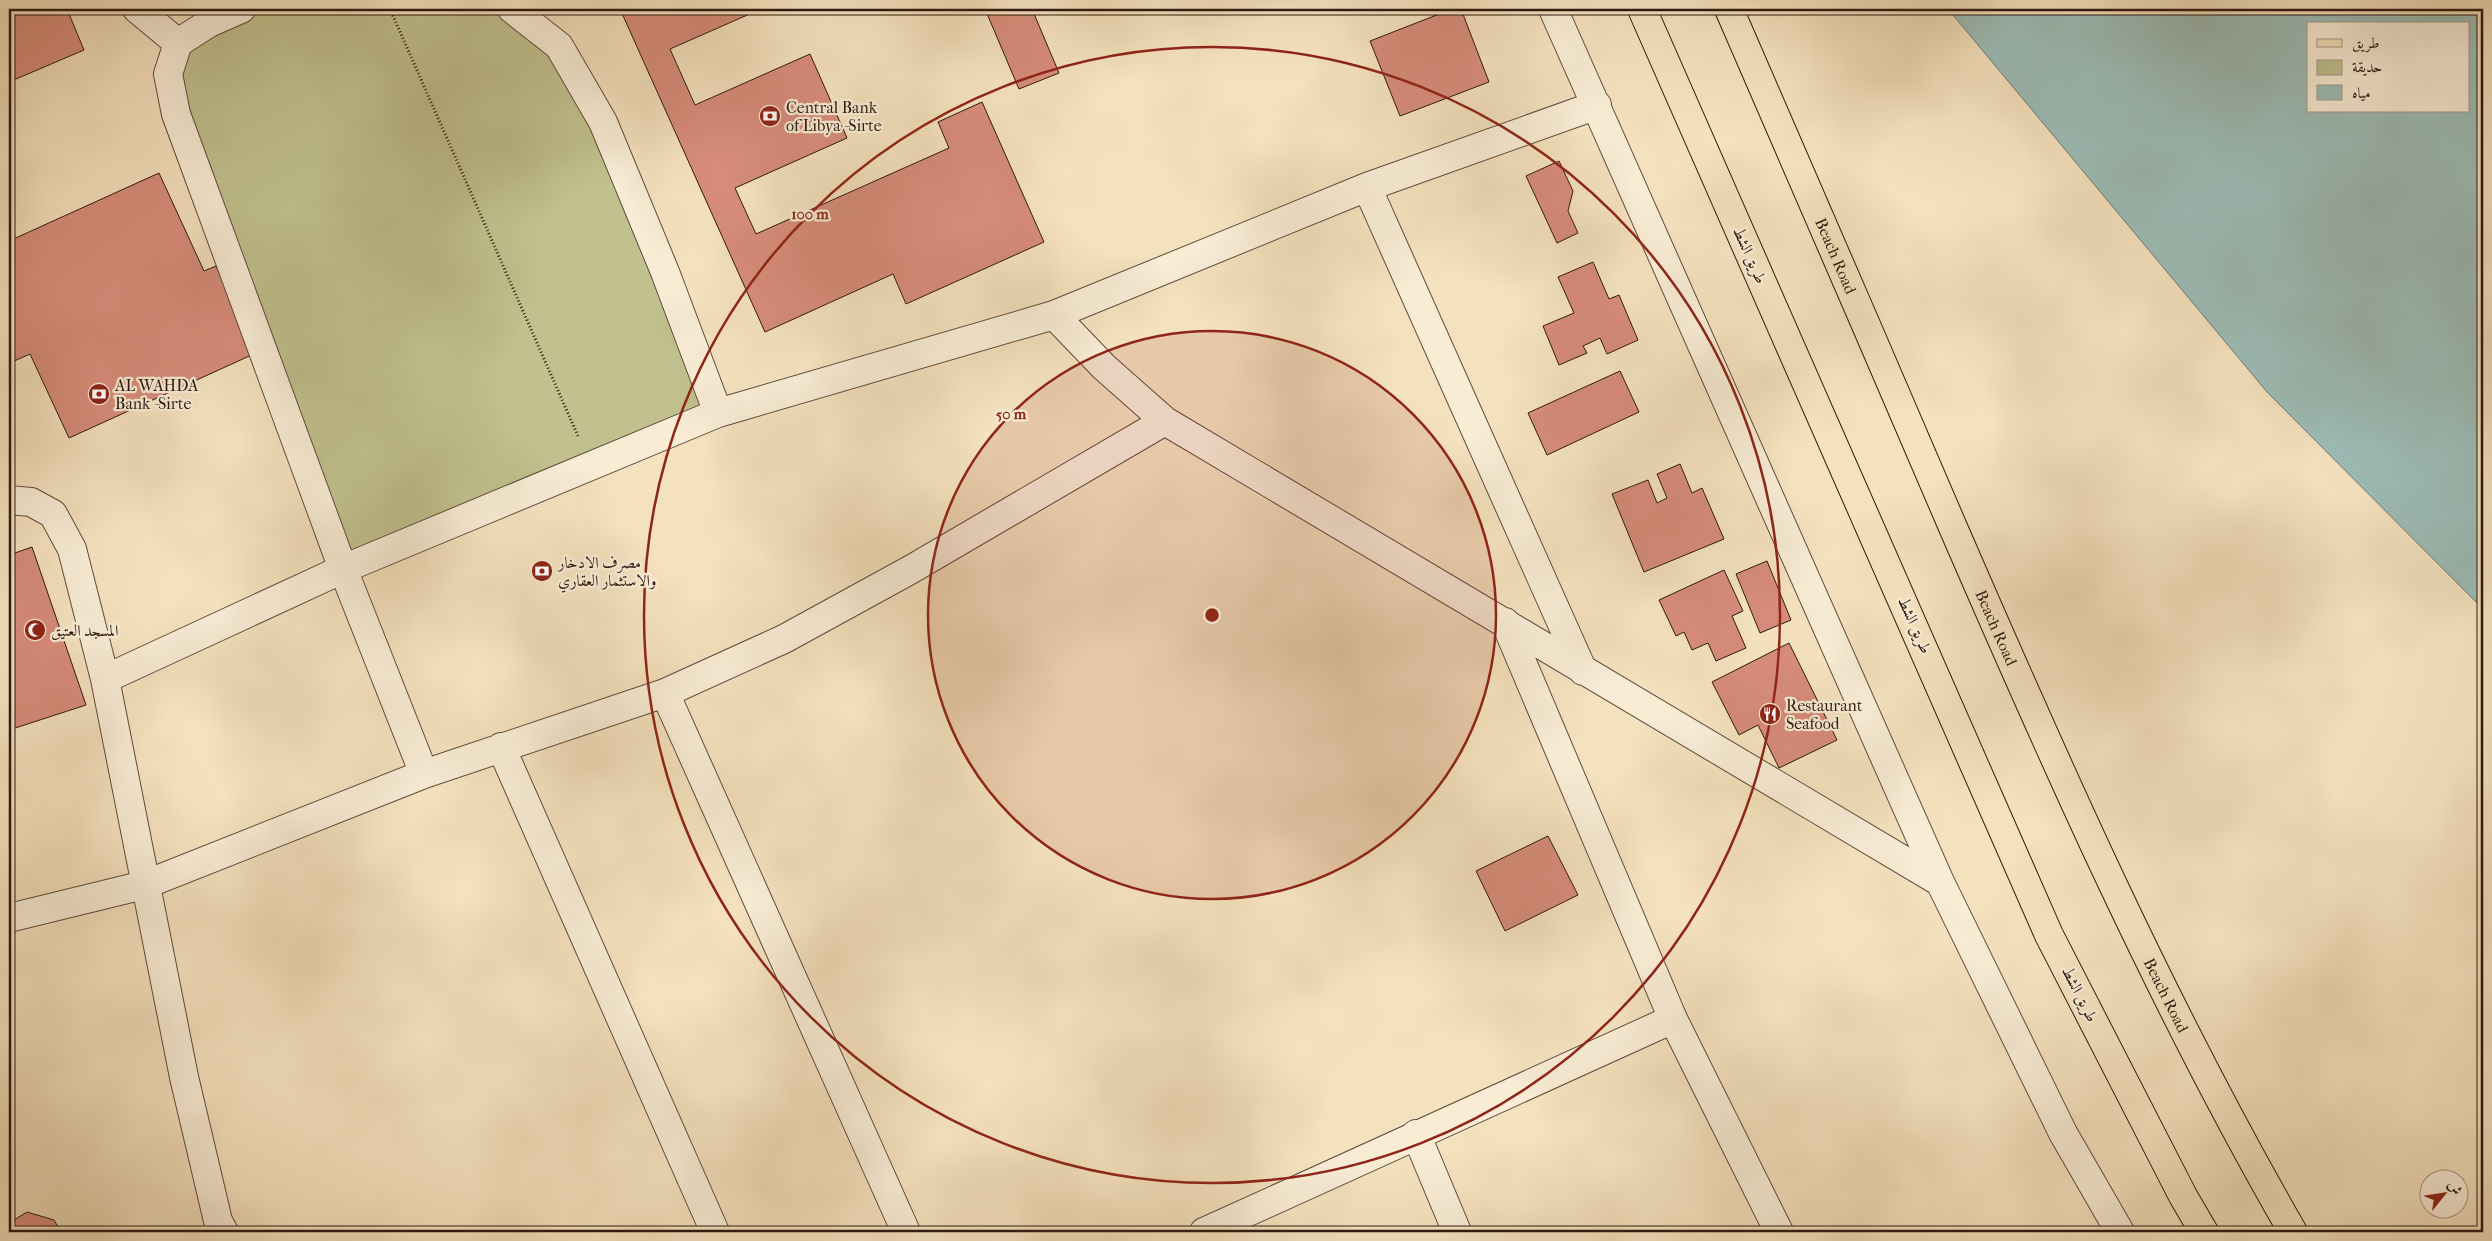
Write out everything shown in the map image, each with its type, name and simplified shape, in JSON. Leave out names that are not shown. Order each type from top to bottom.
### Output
[{"type":"main road","name":"طريق الشط","points":[[1642,9],[2050,935],[2178,1187],[2204,1232]]},
{"type":"main road","name":"Beach Road","points":[[1729,9],[2002,642],[2136,938],[2266,1185],[2293,1232]]},
{"type":"street","points":[[137,9],[178,43]]},
{"type":"street","points":[[241,9],[209,23],[178,43],[168,74],[176,114],[343,569],[424,774]]},
{"type":"street","points":[[512,9],[559,46],[603,122],[665,272],[718,413]]},
{"type":"street","points":[[1553,9],[1940,882],[2063,1133],[2120,1232]]},
{"type":"street","points":[[105,679],[343,569],[718,413],[1054,315],[1367,187],[1597,106]]},
{"type":"street","points":[[1367,187],[1584,671]]},
{"type":"street","points":[[1054,315],[1104,367],[1165,422],[1505,622],[1584,671],[1940,882]]},
{"type":"street","points":[[9,918],[144,885],[424,774],[665,693],[784,639],[910,570],[1165,422]]},
{"type":"street","points":[[9,500],[31,502],[53,514],[72,549],[105,679],[144,885],[200,1153],[218,1220],[224,1232]]},
{"type":"street","points":[[1505,622],[1673,1019],[1779,1232]]},
{"type":"street","points":[[665,693],[906,1232]]},
{"type":"street","points":[[501,748],[715,1232]]},
{"type":"street","points":[[1204,1232],[1416,1134],[1673,1019]]},
{"type":"street","points":[[1416,1134],[1457,1232]]},
{"type":"path","points":[[390,9],[591,465]]},
{"type":"green space","points":[[241,9],[512,9],[559,46],[718,413],[343,569],[176,114],[178,43]]},
{"type":"water","points":[[1948,9],[2483,9],[2483,609],[2267,392]]},
{"type":"building","points":[[9,9],[67,9],[84,50],[9,82]]},
{"type":"building","points":[[620,9],[761,9],[670,49],[695,105],[810,54],[847,138],[735,188],[756,234],[949,148],[938,122],[982,102],[1044,242],[906,304],[893,274],[765,332]]},
{"type":"building","points":[[985,9],[1032,9],[1059,73],[1019,89]]},
{"type":"building","points":[[1452,9],[1461,9],[1489,82],[1400,116],[1370,41]]},
{"type":"building","points":[[1559,161],[1573,191],[1568,211],[1578,233],[1557,243],[1526,176]]},
{"type":"building","points":[[159,173],[204,271],[216,266],[256,353],[69,438],[30,354],[12,362],[9,354],[9,241]]},
{"type":"building","points":[[1593,262],[1609,299],[1619,295],[1638,340],[1607,354],[1600,338],[1583,346],[1587,353],[1559,365],[1543,326],[1574,313],[1558,277]]},
{"type":"building","points":[[1620,371],[1639,412],[1547,455],[1528,413]]},
{"type":"building","points":[[1680,464],[1692,493],[1702,488],[1724,539],[1644,572],[1612,494],[1648,480],[1657,503],[1667,498],[1657,474]]},
{"type":"building","name":"المسجد العتيق","points":[[32,547],[86,705],[9,730],[9,555]]},
{"type":"building","points":[[1767,561],[1791,620],[1760,633],[1736,574]]},
{"type":"building","points":[[1724,570],[1743,611],[1732,616],[1746,648],[1716,661],[1708,643],[1692,650],[1684,632],[1676,636],[1659,600]]},
{"type":"building","points":[[1789,643],[1837,740],[1779,768],[1758,725],[1739,735],[1712,682]]},
{"type":"building","points":[[1548,836],[1578,895],[1505,931],[1476,871]]},
{"type":"building","points":[[27,1212],[54,1220],[61,1232],[9,1232],[9,1223]]},
{"type":"place","name":"Central Bank of Libya -Sirte","points":[[770,116]]},
{"type":"place","name":"AL WAHDA Bank -Sirte","points":[[99,394]]},
{"type":"place","name":"مصرف الادخار والاستثمار العقاري","points":[[542,571]]},
{"type":"place","name":"المسجد العتيق","points":[[35,630]]},
{"type":"place","name":"Restaurant Seafood","points":[[1770,714]]}]
